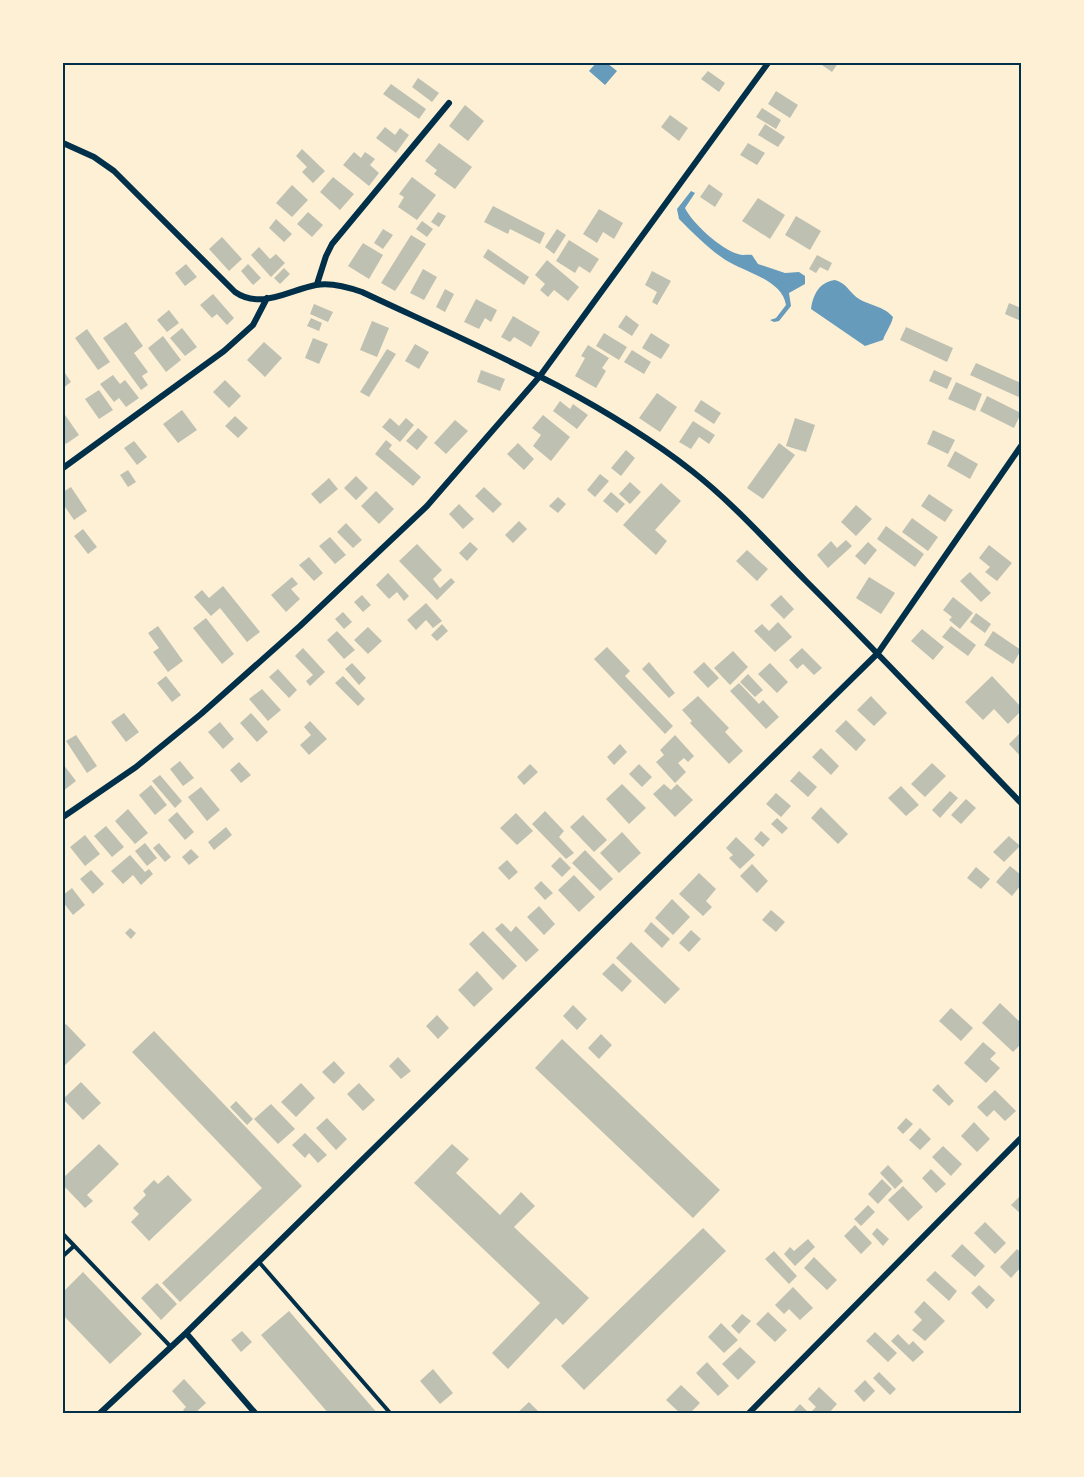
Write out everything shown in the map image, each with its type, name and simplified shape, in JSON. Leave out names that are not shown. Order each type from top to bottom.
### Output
[{"type":"street","points":[[63,817],[136,767],[170,739],[300,626],[427,506],[540,376],[768,63]]},
{"type":"street","points":[[317,284],[332,244],[449,103]]},
{"type":"street","points":[[63,143],[94,157],[114,171],[235,292],[245,299],[267,298],[317,284],[339,285],[362,292],[540,376],[628,426],[693,472],[740,515],[878,653],[1021,803]]},
{"type":"street","points":[[63,468],[224,351],[253,325],[267,298]]},
{"type":"street","points":[[99,1414],[186,1333],[878,653],[1021,446]]},
{"type":"street","points":[[748,1414],[1021,1138]]},
{"type":"street","points":[[186,1333],[256,1414]]},
{"type":"lane","points":[[63,1234],[171,1347]]},
{"type":"lane","points":[[63,1256],[74,1246]]},
{"type":"lane","points":[[259,1261],[391,1414]]},
{"type":"water","points":[[596,63],[607,63],[617,71],[605,85],[589,71]]},
{"type":"water","points":[[691,191],[695,193],[685,208],[694,221],[716,242],[738,254],[752,255],[758,264],[785,273],[799,272],[805,276],[805,284],[789,293],[791,306],[779,321],[770,320],[776,318],[786,305],[777,289],[770,282],[724,259],[679,219],[677,209]]},
{"type":"water","points":[[835,280],[844,284],[858,299],[884,310],[893,317],[883,340],[865,346],[811,309],[813,299],[821,286]]},
{"type":"building","points":[[819,63],[838,63],[832,72]]},
{"type":"building","points":[[708,71],[725,83],[719,92],[701,79]]},
{"type":"building","points":[[418,78],[439,93],[432,102],[412,87]]},
{"type":"building","points":[[391,84],[426,109],[419,119],[383,94]]},
{"type":"building","points":[[776,91],[798,105],[790,118],[768,104]]},
{"type":"building","points":[[465,105],[484,121],[468,141],[449,126]]},
{"type":"building","points":[[762,108],[781,120],[776,129],[756,117]]},
{"type":"building","points":[[670,115],[688,128],[679,141],[661,127]]},
{"type":"building","points":[[765,124],[785,137],[778,147],[758,135]]},
{"type":"building","points":[[385,127],[395,135],[400,128],[409,135],[396,153],[376,138]]},
{"type":"building","points":[[439,143],[472,167],[455,189],[434,174],[437,170],[425,161]]},
{"type":"building","points":[[748,143],[765,153],[757,165],[740,155]]},
{"type":"building","points":[[302,149],[325,171],[313,183],[302,172],[307,167],[296,156]]},
{"type":"building","points":[[354,152],[361,158],[365,152],[375,159],[370,165],[379,173],[369,186],[343,165]]},
{"type":"building","points":[[333,177],[354,194],[340,210],[320,192]]},
{"type":"building","points":[[412,177],[436,195],[417,220],[398,207],[404,197],[399,194]]},
{"type":"building","points":[[709,184],[723,194],[715,207],[700,197]]},
{"type":"building","points":[[292,185],[308,200],[292,217],[276,203]]},
{"type":"building","points":[[758,198],[785,215],[770,239],[742,221]]},
{"type":"building","points":[[493,206],[545,233],[540,244],[510,229],[508,234],[484,222]]},
{"type":"building","points":[[599,209],[623,223],[614,239],[603,232],[597,243],[583,234]]},
{"type":"building","points":[[308,212],[323,225],[312,237],[297,224]]},
{"type":"building","points":[[438,212],[446,216],[439,227],[431,222]]},
{"type":"building","points":[[796,216],[821,231],[810,250],[785,235]]},
{"type":"building","points":[[276,219],[292,234],[284,242],[269,228]]},
{"type":"building","points":[[422,221],[433,229],[427,237],[416,229]]},
{"type":"building","points":[[383,229],[393,235],[383,249],[374,243]]},
{"type":"building","points":[[557,229],[566,235],[554,254],[545,247]]},
{"type":"building","points":[[411,235],[426,244],[395,291],[381,283]]},
{"type":"building","points":[[222,237],[242,259],[229,271],[209,249]]},
{"type":"building","points":[[569,240],[599,259],[590,273],[579,266],[575,273],[556,261]]},
{"type":"building","points":[[363,243],[383,255],[369,279],[348,266]]},
{"type":"building","points":[[259,247],[270,259],[276,254],[285,263],[271,277],[251,255]]},
{"type":"building","points":[[488,249],[529,277],[524,285],[483,257]]},
{"type":"building","points":[[817,255],[832,263],[828,271],[820,267],[816,273],[809,269]]},
{"type":"building","points":[[547,260],[579,287],[568,301],[554,290],[548,297],[540,290],[545,284],[535,275]]},
{"type":"building","points":[[186,264],[197,277],[185,286],[175,273]]},
{"type":"building","points":[[248,264],[261,278],[253,285],[241,271]]},
{"type":"building","points":[[284,268],[290,274],[280,284],[274,278]]},
{"type":"building","points":[[423,269],[437,277],[424,300],[410,293]]},
{"type":"building","points":[[652,271],[671,281],[657,305],[652,302],[657,292],[645,285]]},
{"type":"building","points":[[445,289],[454,294],[445,312],[436,307]]},
{"type":"building","points":[[213,294],[234,318],[227,325],[217,314],[212,318],[200,305]]},
{"type":"building","points":[[476,299],[497,310],[491,322],[485,318],[479,329],[464,322]]},
{"type":"building","points":[[1009,303],[1021,308],[1021,321],[1005,314]]},
{"type":"building","points":[[314,304],[333,312],[328,322],[310,314]]},
{"type":"building","points":[[169,310],[179,323],[167,332],[157,320]]},
{"type":"building","points":[[626,315],[639,325],[632,336],[618,327]]},
{"type":"building","points":[[513,316],[540,332],[531,347],[514,337],[510,342],[501,337]]},
{"type":"building","points":[[311,318],[322,323],[319,331],[307,326]]},
{"type":"building","points":[[372,321],[389,328],[377,357],[360,350]]},
{"type":"building","points":[[126,322],[143,346],[134,353],[148,372],[142,376],[148,385],[141,390],[103,338]]},
{"type":"building","points":[[906,327],[953,348],[947,362],[900,340]]},
{"type":"building","points":[[182,328],[197,347],[185,356],[170,338]]},
{"type":"building","points":[[87,329],[110,362],[98,370],[75,338]]},
{"type":"building","points":[[604,333],[627,347],[619,360],[596,346]]},
{"type":"building","points":[[651,333],[670,345],[661,359],[642,348]]},
{"type":"building","points":[[163,336],[181,360],[166,372],[148,348]]},
{"type":"building","points":[[313,338],[328,344],[319,364],[305,358]]},
{"type":"building","points":[[264,342],[282,358],[265,377],[247,360]]},
{"type":"building","points":[[415,344],[429,352],[419,369],[405,361]]},
{"type":"building","points":[[588,345],[609,358],[602,368],[606,371],[596,388],[575,376],[585,358],[581,356]]},
{"type":"building","points":[[387,349],[396,354],[369,397],[360,392]]},
{"type":"building","points":[[632,350],[651,362],[644,374],[624,362]]},
{"type":"building","points":[[976,363],[1021,383],[1021,398],[970,375]]},
{"type":"building","points":[[481,370],[505,379],[500,391],[477,382]]},
{"type":"building","points":[[934,370],[952,378],[947,389],[929,381]]},
{"type":"building","points":[[65,373],[71,382],[63,388],[63,375]]},
{"type":"building","points":[[113,375],[120,384],[125,380],[139,398],[126,407],[119,398],[114,402],[100,384]]},
{"type":"building","points":[[225,380],[241,396],[229,408],[213,392]]},
{"type":"building","points":[[956,382],[982,394],[975,411],[948,399]]},
{"type":"building","points":[[99,390],[113,410],[99,419],[85,399]]},
{"type":"building","points":[[657,393],[677,407],[660,432],[639,418]]},
{"type":"building","points":[[987,396],[1021,413],[1014,428],[980,411]]},
{"type":"building","points":[[701,400],[721,413],[714,424],[694,411]]},
{"type":"building","points":[[560,401],[570,409],[573,404],[588,415],[577,429],[553,411]]},
{"type":"building","points":[[182,410],[197,430],[178,443],[163,424]]},
{"type":"building","points":[[63,412],[79,435],[66,444],[63,439]]},
{"type":"building","points":[[543,415],[570,437],[551,461],[533,446],[541,435],[532,428]]},
{"type":"building","points":[[235,416],[248,428],[238,438],[225,426]]},
{"type":"building","points":[[390,418],[399,426],[406,418],[414,425],[400,442],[382,427]]},
{"type":"building","points":[[795,418],[815,425],[806,452],[786,446]]},
{"type":"building","points":[[455,420],[468,431],[446,454],[434,443]]},
{"type":"building","points":[[693,421],[715,435],[709,444],[699,437],[691,449],[679,442]]},
{"type":"building","points":[[418,428],[428,437],[417,450],[406,441]]},
{"type":"building","points":[[933,430],[955,440],[948,454],[927,444]]},
{"type":"building","points":[[386,440],[392,445],[389,449],[421,477],[413,486],[375,454]]},
{"type":"building","points":[[134,441],[147,457],[137,465],[124,448]]},
{"type":"building","points":[[518,443],[534,459],[524,470],[507,454]]},
{"type":"building","points":[[779,443],[795,455],[763,499],[747,488]]},
{"type":"building","points":[[626,450],[635,458],[621,476],[611,468]]},
{"type":"building","points":[[955,451],[978,464],[970,479],[947,466]]},
{"type":"building","points":[[128,470],[136,482],[128,487],[120,475]]},
{"type":"building","points":[[600,474],[609,481],[595,497],[587,490]]},
{"type":"building","points":[[356,476],[368,488],[356,500],[344,488]]},
{"type":"building","points":[[329,478],[338,489],[320,504],[311,494]]},
{"type":"building","points":[[630,482],[641,492],[630,504],[619,494]]},
{"type":"building","points":[[661,483],[681,501],[655,530],[667,541],[656,555],[623,525]]},
{"type":"building","points":[[71,487],[87,511],[74,520],[63,504],[63,492]]},
{"type":"building","points":[[484,487],[502,504],[493,513],[475,496]]},
{"type":"building","points":[[376,491],[394,509],[379,524],[361,506]]},
{"type":"building","points":[[611,492],[625,504],[617,513],[603,501]]},
{"type":"building","points":[[929,494],[953,510],[945,522],[921,506]]},
{"type":"building","points":[[558,497],[566,504],[558,513],[549,506]]},
{"type":"building","points":[[459,504],[474,519],[463,529],[449,514]]},
{"type":"building","points":[[856,505],[872,519],[856,536],[841,522]]},
{"type":"building","points":[[912,518],[938,537],[928,551],[902,532]]},
{"type":"building","points":[[519,521],[527,529],[513,543],[505,535]]},
{"type":"building","points":[[346,523],[362,540],[353,548],[337,532]]},
{"type":"building","points":[[886,526],[924,554],[915,567],[877,539]]},
{"type":"building","points":[[83,529],[97,547],[88,554],[74,536]]},
{"type":"building","points":[[330,537],[346,555],[335,564],[319,546]]},
{"type":"building","points":[[846,540],[852,546],[828,568],[817,555],[831,541],[837,548]]},
{"type":"building","points":[[470,542],[478,549],[467,561],[459,553]]},
{"type":"building","points":[[868,542],[877,550],[865,565],[855,556]]},
{"type":"building","points":[[417,544],[442,570],[433,579],[440,588],[451,578],[455,582],[437,600],[399,561]]},
{"type":"building","points":[[989,545],[1012,563],[997,581],[985,572],[990,567],[979,558]]},
{"type":"building","points":[[747,550],[768,569],[757,581],[736,561]]},
{"type":"building","points":[[309,557],[323,573],[314,581],[299,565]]},
{"type":"building","points":[[970,572],[991,593],[981,602],[960,581]]},
{"type":"building","points":[[388,573],[409,596],[404,601],[397,592],[389,599],[376,585]]},
{"type":"building","points":[[292,577],[298,584],[291,589],[300,599],[286,612],[271,595]]},
{"type":"building","points":[[869,577],[895,593],[881,614],[856,598]]},
{"type":"building","points":[[223,586],[260,632],[247,642],[220,608],[211,616],[194,597],[202,590],[209,598]]},
{"type":"building","points":[[362,595],[371,605],[363,612],[354,602]]},
{"type":"building","points":[[781,595],[794,609],[784,619],[770,605]]},
{"type":"building","points":[[953,597],[973,613],[960,629],[949,620],[952,617],[943,610]]},
{"type":"building","points":[[426,603],[442,621],[433,628],[426,620],[416,630],[407,620]]},
{"type":"building","points":[[343,612],[352,622],[344,629],[335,619]]},
{"type":"building","points":[[976,613],[991,624],[985,633],[970,622]]},
{"type":"building","points":[[206,618],[234,654],[222,664],[193,628]]},
{"type":"building","points":[[778,622],[792,637],[775,652],[754,631],[762,624],[769,631]]},
{"type":"building","points":[[442,624],[448,631],[437,641],[431,635]]},
{"type":"building","points":[[158,626],[183,661],[168,672],[153,652],[159,648],[148,633]]},
{"type":"building","points":[[951,626],[976,645],[968,656],[942,637]]},
{"type":"building","points":[[368,627],[382,641],[368,654],[354,640]]},
{"type":"building","points":[[922,629],[944,647],[933,660],[911,641]]},
{"type":"building","points":[[337,631],[355,650],[344,659],[327,640]]},
{"type":"building","points":[[993,631],[1021,650],[1013,664],[984,645]]},
{"type":"building","points":[[607,647],[630,671],[625,676],[673,726],[665,734],[594,659]]},
{"type":"building","points":[[303,648],[325,672],[310,686],[306,681],[313,675],[295,656]]},
{"type":"building","points":[[802,648],[822,668],[814,675],[803,664],[797,669],[789,660]]},
{"type":"building","points":[[733,651],[748,667],[730,685],[714,668]]},
{"type":"building","points":[[649,662],[675,693],[669,698],[642,669]]},
{"type":"building","points":[[704,662],[719,678],[708,688],[693,672]]},
{"type":"building","points":[[352,663],[366,678],[359,685],[345,669]]},
{"type":"building","points":[[770,663],[788,682],[777,693],[758,674]]},
{"type":"building","points":[[278,669],[297,690],[289,698],[269,677]]},
{"type":"building","points":[[748,674],[763,690],[755,697],[740,682]]},
{"type":"building","points":[[166,676],[181,695],[172,702],[157,683]]},
{"type":"building","points":[[343,676],[365,699],[358,706],[335,683]]},
{"type":"building","points":[[992,676],[1021,707],[1021,711],[1008,724],[994,709],[983,720],[965,702]]},
{"type":"building","points":[[739,683],[759,704],[763,700],[779,717],[766,729],[730,691]]},
{"type":"building","points":[[262,689],[281,710],[268,721],[249,699]]},
{"type":"building","points":[[698,696],[729,728],[725,732],[743,751],[729,764],[690,723],[692,721],[682,710]]},
{"type":"building","points":[[871,696],[887,713],[874,726],[857,710]]},
{"type":"building","points":[[124,713],[139,732],[126,742],[111,722]]},
{"type":"building","points":[[251,713],[268,732],[257,742],[240,723]]},
{"type":"building","points":[[846,720],[866,740],[856,751],[835,731]]},
{"type":"building","points":[[310,721],[327,739],[309,755],[300,745],[311,735],[304,727]]},
{"type":"building","points":[[220,722],[234,739],[223,749],[208,732]]},
{"type":"building","points":[[1021,732],[1021,757],[1009,744]]},
{"type":"building","points":[[76,735],[97,766],[87,773],[66,741]]},
{"type":"building","points":[[675,735],[694,756],[688,762],[684,758],[678,763],[686,772],[675,783],[656,762],[664,755],[660,750]]},
{"type":"building","points":[[620,744],[627,752],[614,765],[607,757]]},
{"type":"building","points":[[821,748],[839,766],[831,775],[812,757]]},
{"type":"building","points":[[180,761],[194,778],[183,786],[170,769]]},
{"type":"building","points":[[239,762],[251,775],[241,783],[230,770]]},
{"type":"building","points":[[932,763],[946,776],[925,797],[911,784]]},
{"type":"building","points":[[63,764],[76,781],[63,791]]},
{"type":"building","points":[[530,764],[538,772],[524,785],[517,777]]},
{"type":"building","points":[[639,764],[652,777],[642,787],[629,774]]},
{"type":"building","points":[[799,771],[817,787],[808,797],[790,781]]},
{"type":"building","points":[[160,775],[182,801],[175,808],[152,781]]},
{"type":"building","points":[[622,784],[646,808],[629,824],[606,799]]},
{"type":"building","points":[[664,784],[671,790],[677,784],[693,800],[675,817],[653,794]]},
{"type":"building","points":[[151,785],[167,805],[155,815],[139,795]]},
{"type":"building","points":[[901,786],[919,805],[906,816],[888,798]]},
{"type":"building","points":[[201,787],[220,810],[207,821],[188,797]]},
{"type":"building","points":[[950,791],[958,798],[940,818],[932,810]]},
{"type":"building","points":[[776,793],[791,806],[781,817],[766,804]]},
{"type":"building","points":[[966,799],[976,808],[961,824],[951,815]]},
{"type":"building","points":[[821,807],[848,834],[838,844],[811,818]]},
{"type":"building","points":[[128,809],[148,833],[135,844],[115,821]]},
{"type":"building","points":[[545,811],[564,831],[559,837],[574,853],[566,859],[532,824]]},
{"type":"building","points":[[177,812],[194,832],[185,840],[168,820]]},
{"type":"building","points":[[516,813],[533,831],[517,845],[500,828]]},
{"type":"building","points":[[583,815],[607,840],[594,852],[570,827]]},
{"type":"building","points":[[777,818],[788,828],[782,834],[771,824]]},
{"type":"building","points":[[106,826],[124,847],[112,857],[94,836]]},
{"type":"building","points":[[226,827],[232,835],[214,850],[208,842]]},
{"type":"building","points":[[761,831],[770,839],[763,847],[754,839]]},
{"type":"building","points":[[622,832],[641,853],[619,873],[600,853]]},
{"type":"building","points":[[85,835],[100,854],[85,866],[70,847]]},
{"type":"building","points":[[1009,836],[1020,846],[1004,862],[993,852]]},
{"type":"building","points":[[736,837],[755,855],[740,869],[729,858],[733,855],[726,848]]},
{"type":"building","points":[[145,843],[157,858],[147,866],[135,851]]},
{"type":"building","points":[[159,843],[171,857],[165,862],[153,848]]},
{"type":"building","points":[[191,849],[199,857],[189,865],[182,857]]},
{"type":"building","points":[[585,850],[613,879],[600,891],[572,863]]},
{"type":"building","points":[[130,855],[145,872],[149,869],[153,874],[141,885],[133,875],[123,884],[111,871]]},
{"type":"building","points":[[560,857],[571,868],[562,877],[551,866]]},
{"type":"building","points":[[507,860],[518,872],[509,880],[498,868]]},
{"type":"building","points":[[752,864],[768,881],[757,893],[740,876]]},
{"type":"building","points":[[1010,866],[1021,875],[1021,885],[1012,896],[996,882]]},
{"type":"building","points":[[976,867],[990,879],[981,889],[967,878]]},
{"type":"building","points":[[91,870],[104,884],[93,894],[80,879]]},
{"type":"building","points":[[699,873],[716,889],[706,901],[712,907],[703,916],[679,894]]},
{"type":"building","points":[[574,875],[595,897],[579,912],[558,890]]},
{"type":"building","points":[[541,881],[553,893],[545,900],[534,888]]},
{"type":"building","points":[[72,888],[85,905],[73,915],[63,902],[63,895]]},
{"type":"building","points":[[672,899],[690,917],[673,935],[655,918]]},
{"type":"building","points":[[539,906],[555,924],[544,935],[527,917]]},
{"type":"building","points":[[771,910],[785,922],[776,932],[762,920]]},
{"type":"building","points":[[651,922],[670,939],[662,948],[644,931]]},
{"type":"building","points":[[502,923],[511,932],[516,926],[539,950],[526,962],[495,929]]},
{"type":"building","points":[[130,928],[136,933],[131,939],[125,933]]},
{"type":"building","points":[[691,930],[701,939],[689,952],[679,943]]},
{"type":"building","points":[[483,931],[517,966],[503,980],[469,944]]},
{"type":"building","points":[[631,942],[680,989],[665,1004],[616,958]]},
{"type":"building","points":[[613,963],[632,981],[622,992],[602,974]]},
{"type":"building","points":[[477,971],[493,989],[474,1007],[458,990]]},
{"type":"building","points":[[1000,1003],[1021,1023],[1021,1044],[1013,1052],[982,1023]]},
{"type":"building","points":[[573,1005],[587,1019],[577,1030],[563,1016]]},
{"type":"building","points":[[951,1008],[973,1028],[961,1041],[939,1021]]},
{"type":"building","points":[[437,1015],[449,1028],[438,1039],[426,1026]]},
{"type":"building","points":[[66,1024],[86,1045],[63,1067],[63,1027]]},
{"type":"building","points":[[154,1031],[302,1186],[180,1302],[162,1283],[262,1188],[132,1052]]},
{"type":"building","points":[[601,1034],[612,1045],[599,1059],[588,1048]]},
{"type":"building","points":[[562,1039],[720,1190],[693,1218],[535,1068]]},
{"type":"building","points":[[983,1042],[996,1053],[990,1059],[1000,1068],[986,1083],[964,1063]]},
{"type":"building","points":[[398,1057],[411,1071],[401,1079],[389,1066]]},
{"type":"building","points":[[334,1061],[345,1073],[334,1084],[322,1072]]},
{"type":"building","points":[[81,1082],[101,1103],[83,1120],[63,1099]]},
{"type":"building","points":[[301,1083],[315,1098],[296,1117],[281,1102]]},
{"type":"building","points":[[359,1083],[375,1100],[363,1111],[347,1094]]},
{"type":"building","points":[[938,1084],[954,1101],[949,1106],[932,1090]]},
{"type":"building","points":[[995,1090],[1016,1111],[1005,1121],[994,1110],[987,1117],[977,1107]]},
{"type":"building","points":[[236,1101],[253,1119],[247,1125],[230,1107]]},
{"type":"building","points":[[271,1104],[295,1129],[278,1144],[254,1119]]},
{"type":"building","points":[[327,1118],[347,1139],[336,1150],[316,1128]]},
{"type":"building","points":[[906,1118],[913,1124],[903,1134],[897,1128]]},
{"type":"building","points":[[974,1122],[990,1139],[977,1152],[961,1136]]},
{"type":"building","points":[[920,1128],[931,1139],[920,1150],[909,1140]]},
{"type":"building","points":[[305,1133],[327,1155],[318,1163],[309,1153],[305,1158],[292,1145]]},
{"type":"building","points":[[99,1144],[119,1164],[87,1195],[93,1201],[85,1208],[63,1185],[63,1178]]},
{"type":"building","points":[[452,1144],[469,1159],[456,1173],[500,1215],[521,1192],[535,1206],[514,1227],[589,1298],[563,1325],[556,1318],[508,1369],[492,1353],[540,1303],[414,1183]]},
{"type":"building","points":[[943,1146],[962,1164],[951,1176],[932,1157]]},
{"type":"building","points":[[888,1165],[903,1181],[895,1189],[880,1173]]},
{"type":"building","points":[[931,1169],[946,1184],[936,1193],[922,1178]]},
{"type":"building","points":[[168,1175],[192,1200],[149,1241],[131,1222],[139,1214],[133,1208],[146,1195],[143,1191],[154,1180],[158,1184]]},
{"type":"building","points":[[882,1179],[892,1189],[878,1204],[868,1194]]},
{"type":"building","points":[[903,1186],[923,1207],[908,1221],[888,1200]]},
{"type":"building","points":[[1021,1195],[1021,1214],[1011,1205]]},
{"type":"building","points":[[868,1205],[875,1212],[861,1226],[854,1219]]},
{"type":"building","points":[[985,1222],[1006,1243],[995,1254],[974,1233]]},
{"type":"building","points":[[855,1225],[872,1243],[861,1254],[844,1236]]},
{"type":"building","points":[[703,1228],[726,1251],[584,1390],[561,1366]]},
{"type":"building","points":[[877,1228],[889,1239],[883,1246],[872,1234]]},
{"type":"building","points":[[808,1239],[815,1247],[795,1266],[784,1254],[790,1247],[794,1251]]},
{"type":"building","points":[[962,1244],[985,1266],[975,1277],[951,1256]]},
{"type":"building","points":[[1017,1249],[1021,1253],[1021,1267],[1011,1278],[1000,1267]]},
{"type":"building","points":[[774,1251],[797,1276],[789,1284],[765,1259]]},
{"type":"building","points":[[814,1257],[837,1280],[827,1290],[804,1268]]},
{"type":"building","points":[[935,1271],[957,1291],[949,1301],[926,1280]]},
{"type":"building","points":[[83,1272],[142,1334],[110,1364],[63,1315],[63,1292]]},
{"type":"building","points":[[157,1283],[177,1304],[161,1320],[141,1298]]},
{"type":"building","points":[[979,1285],[995,1300],[987,1309],[971,1293]]},
{"type":"building","points":[[793,1287],[813,1308],[800,1320],[789,1309],[784,1314],[775,1305]]},
{"type":"building","points":[[924,1301],[945,1321],[925,1341],[912,1330],[922,1320],[914,1312]]},
{"type":"building","points":[[289,1311],[378,1414],[329,1414],[261,1335]]},
{"type":"building","points":[[768,1312],[787,1330],[775,1342],[756,1324]]},
{"type":"building","points":[[742,1314],[751,1321],[739,1334],[731,1326]]},
{"type":"building","points":[[721,1323],[738,1340],[724,1353],[708,1337]]},
{"type":"building","points":[[242,1331],[252,1342],[241,1352],[231,1340]]},
{"type":"building","points":[[875,1332],[897,1353],[888,1362],[866,1341]]},
{"type":"building","points":[[898,1334],[909,1345],[913,1341],[924,1352],[913,1362],[891,1341]]},
{"type":"building","points":[[740,1347],[756,1362],[738,1380],[722,1364]]},
{"type":"building","points":[[707,1362],[729,1386],[718,1396],[696,1373]]},
{"type":"building","points":[[433,1369],[453,1393],[440,1404],[420,1381]]},
{"type":"building","points":[[879,1372],[896,1389],[890,1395],[873,1378]]},
{"type":"building","points":[[184,1379],[206,1403],[194,1414],[187,1414],[183,1410],[186,1407],[172,1391]]},
{"type":"building","points":[[865,1380],[875,1391],[864,1402],[854,1391]]},
{"type":"building","points":[[681,1385],[700,1403],[689,1414],[681,1414],[666,1400]]},
{"type":"building","points":[[819,1387],[837,1404],[828,1414],[816,1414],[812,1411],[816,1407],[808,1399]]},
{"type":"building","points":[[529,1402],[541,1414],[516,1414]]},
{"type":"building","points":[[800,1404],[810,1414],[791,1414]]}]
